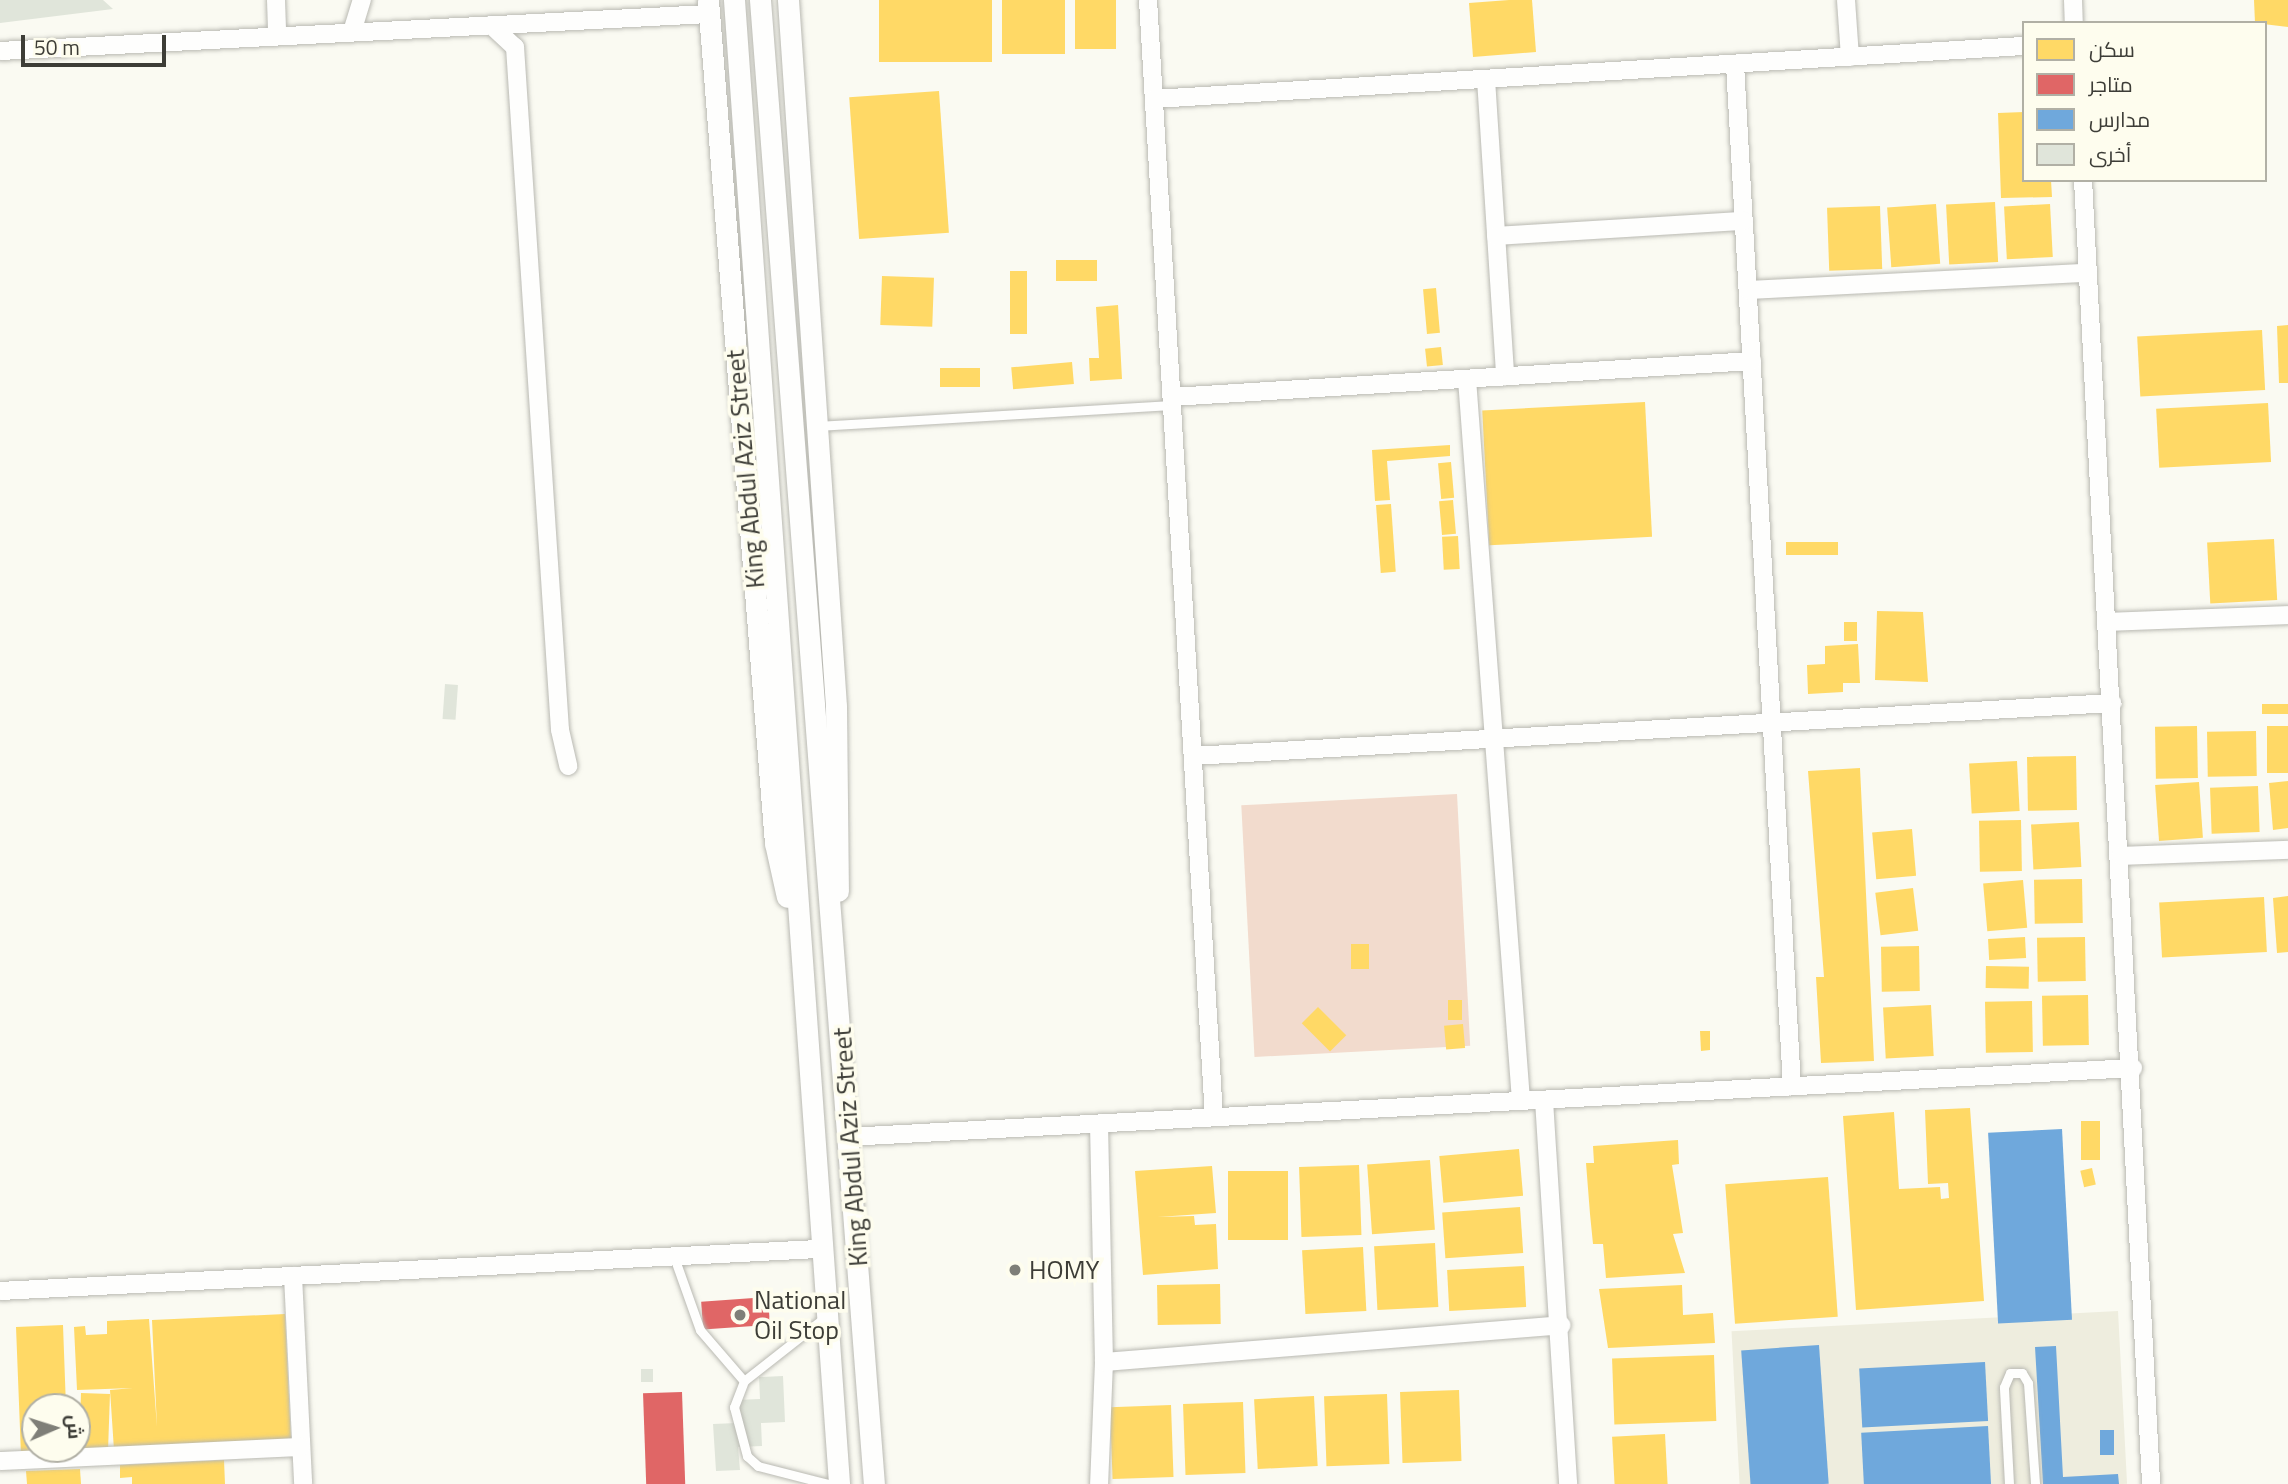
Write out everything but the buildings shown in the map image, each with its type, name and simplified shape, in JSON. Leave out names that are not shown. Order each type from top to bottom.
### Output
[{"type":"street","points":[[276,0],[277,36]]},
{"type":"street","points":[[352,32],[362,0]]},
{"type":"street","name":"King Abdul Aziz Street","points":[[734,0],[794,829],[796,935],[818,1249],[839,1484]]},
{"type":"street","name":"King Abdul Aziz Street","points":[[760,0],[820,830],[835,935],[847,1137],[874,1484]]},
{"type":"street","name":"King Abdul Aziz Street","points":[[788,0],[841,829],[835,935]]},
{"type":"street","points":[[1148,0],[1214,1118]]},
{"type":"street","points":[[1846,0],[1850,57]]},
{"type":"street","points":[[2073,0],[2074,21]]},
{"type":"street","points":[[0,51],[491,25],[709,7]]},
{"type":"street","name":"King Abdul Aziz Street","points":[[709,7],[775,843],[796,935]]},
{"type":"street","points":[[491,25],[515,47],[561,730],[569,766]]},
{"type":"street","points":[[1154,99],[2022,46]]},
{"type":"street","points":[[1735,64],[1792,1086]]},
{"type":"street","points":[[1486,79],[1505,376]]},
{"type":"street","points":[[2083,182],[2133,1068],[2151,1484]]},
{"type":"street","points":[[1496,236],[1744,221]]},
{"type":"street","points":[[1748,290],[2088,273]]},
{"type":"street","points":[[1171,401],[1752,360]]},
{"type":"street","points":[[1466,379],[1521,1101]]},
{"type":"street","points":[[2108,622],[2288,615]]},
{"type":"street","points":[[1193,756],[2112,703]]},
{"type":"street","points":[[2121,856],[2288,850]]},
{"type":"street","points":[[847,1137],[2133,1068]]},
{"type":"street","points":[[1545,1100],[1562,1325],[1568,1484]]},
{"type":"street","points":[[1099,1124],[1104,1362],[1100,1484]]},
{"type":"street","points":[[0,1292],[818,1249]]},
{"type":"street","points":[[293,1276],[303,1484]]},
{"type":"street","points":[[1104,1362],[1562,1325]]},
{"type":"street","points":[[0,1461],[301,1447]]},
{"type":"lane","points":[[817,426],[1171,401]]},
{"type":"lane","points":[[674,1257],[700,1330],[744,1381]]},
{"type":"lane","points":[[824,1318],[744,1381],[734,1407],[747,1456],[772,1472],[828,1484]]},
{"type":"lane","points":[[2009,1484],[2004,1387],[2010,1373],[2022,1373],[2028,1383],[2035,1484]]},
{"type":"shaded area","points":[[1457,794],[1470,1046],[1254,1057],[1241,805]]},
{"type":"shaded area","points":[[2118,1311],[2127,1484],[1740,1484],[1732,1331]]},
{"type":"place","name":"HOMY","points":[[1015,1270]]},
{"type":"place","name":"National Oil Stop","points":[[740,1315]]}]
